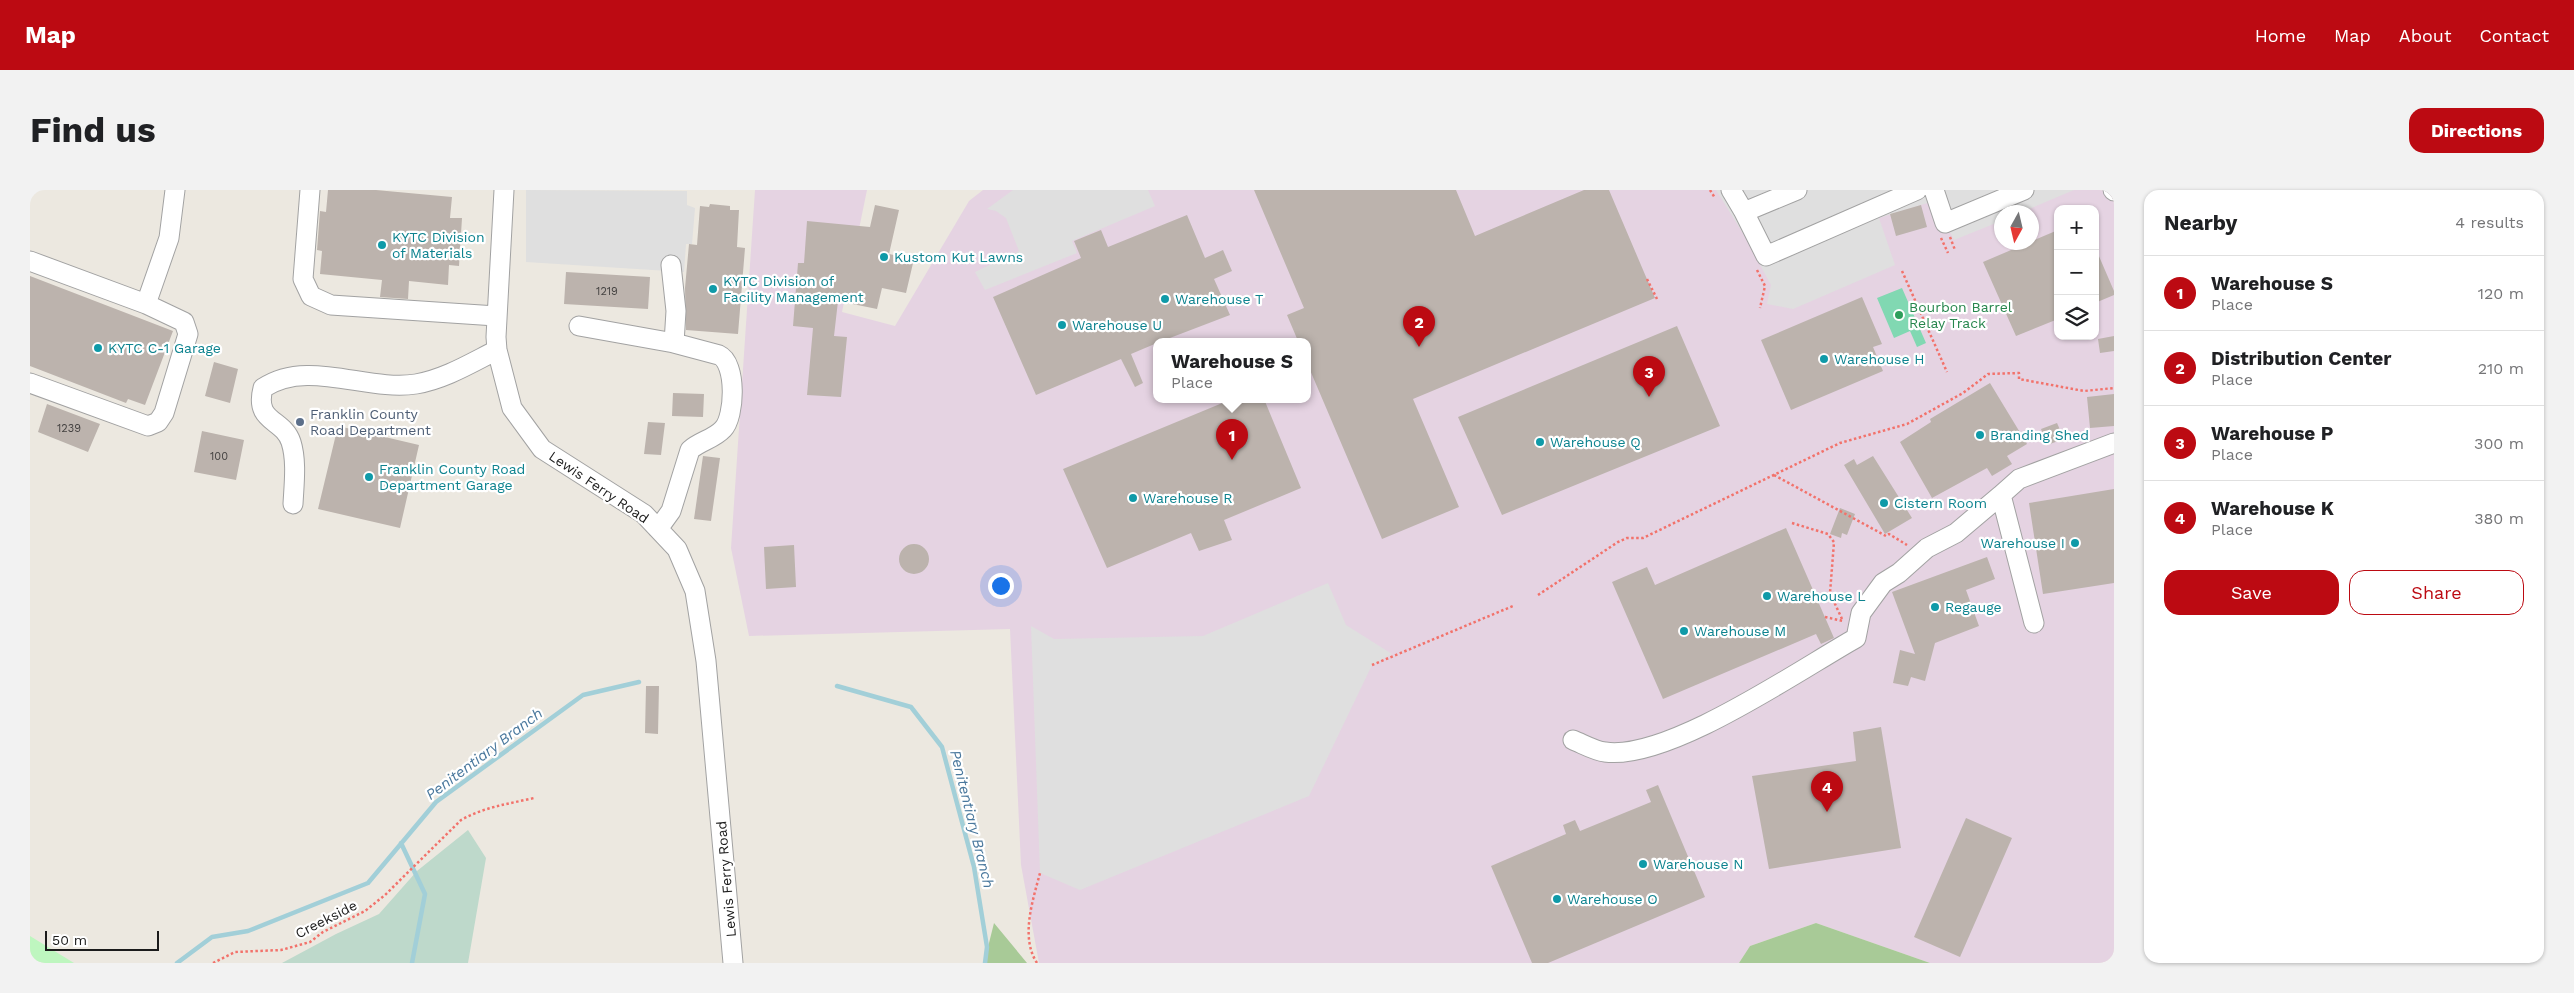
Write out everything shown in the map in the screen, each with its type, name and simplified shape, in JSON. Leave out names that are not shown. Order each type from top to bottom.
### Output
[{"type":"street","points":[[146,304],[169,238],[175,190]]},
{"type":"street","points":[[310,190],[303,279],[311,296],[331,305],[496,316]]},
{"type":"street","name":"Lewis Ferry Road","points":[[504,190],[496,316],[497,350],[512,408],[542,449],[644,514],[677,549],[695,592],[706,661],[733,963]]},
{"type":"street","points":[[1731,190],[1766,256],[1917,190]]},
{"type":"street","points":[[1744,212],[1797,190]]},
{"type":"street","points":[[1934,190],[1945,223],[2024,190]]},
{"type":"street","points":[[30,261],[146,304],[184,322],[188,334],[164,413],[158,422],[148,426],[30,383]]},
{"type":"street","points":[[671,265],[676,311],[674,343]]},
{"type":"street","points":[[579,326],[674,343],[725,357],[730,364],[732,374],[731,406],[728,422],[722,430],[690,450],[670,511],[658,529]]},
{"type":"street","points":[[293,504],[294,462],[290,441],[262,411],[260,398],[263,388],[274,381],[303,376],[394,385],[415,384],[450,374],[497,350]]},
{"type":"street","points":[[1573,740],[1605,752],[1634,750],[1692,733],[1856,638],[1850,622],[1883,583],[1899,573],[1922,553],[1956,533],[2018,479],[2114,443]]},
{"type":"street","points":[[2001,495],[2034,623]]},
{"type":"path","points":[[1902,271],[1947,372]]},
{"type":"path","points":[[1647,279],[1657,299]]},
{"type":"path","points":[[1538,595],[1618,542],[1627,538],[1643,538],[1840,444],[1907,424],[1962,393],[1988,374],[2019,373],[2020,379],[2084,391],[2114,388]]},
{"type":"path","points":[[1774,475],[1922,553]]},
{"type":"path","points":[[1792,523],[1828,534],[1834,542],[1830,593],[1850,622]]},
{"type":"path","points":[[1372,665],[1513,606]]},
{"type":"path","points":[[1825,617],[1850,622]]},
{"type":"path","name":"Creekside","points":[[213,963],[235,952],[281,950],[310,942],[322,932],[366,911],[385,896],[462,820],[475,812],[534,798]]},
{"type":"path","points":[[1037,963],[1034,957],[1028,921],[1040,873]]},
{"type":"shaded area","points":[[526,190],[687,191],[687,205],[695,208],[692,244],[686,244],[684,272],[526,262]]},
{"type":"shaded area","points":[[755,190],[867,190],[842,312],[895,326],[969,201],[983,190],[2114,190],[2114,963],[1930,963],[1816,923],[1750,946],[1739,963],[1039,963],[1021,865],[1010,629],[749,636],[731,548]]},
{"type":"shaded area","points":[[1013,190],[1148,190],[1155,206],[1072,241],[1077,253],[985,290],[975,272],[1019,251],[1006,218],[996,211],[987,209]]},
{"type":"shaded area","points":[[1716,190],[2074,190],[2039,205],[1994,205],[1994,224],[1954,240],[1934,201],[1879,218],[1895,265],[1793,309],[1767,304],[1771,285],[1744,235]]},
{"type":"shaded area","points":[[1328,583],[1346,625],[1392,654],[1372,665],[1309,796],[1080,890],[1040,873],[1031,626],[1054,639],[1203,636]]},
{"type":"green space","name":"Bourbon Barrel Relay Track","points":[[1902,288],[1926,343],[1917,347],[1910,331],[1894,338],[1877,298]]},
{"type":"green space","points":[[468,830],[486,858],[468,963],[282,963],[336,934],[379,914],[417,871]]},
{"type":"green space","points":[[994,923],[1027,963],[984,963]]},
{"type":"green space","points":[[1816,923],[1930,963],[1739,963],[1750,946]]},
{"type":"green space","points":[[30,936],[74,963],[30,963]]},
{"type":"building","name":"KYTC Division of Materials","points":[[328,190],[376,190],[452,197],[450,218],[462,218],[459,266],[449,265],[448,285],[409,281],[408,299],[380,297],[382,280],[320,274],[322,251],[317,250],[320,211],[326,212]]},
{"type":"building","points":[[1254,190],[1456,190],[1475,236],[1584,190],[1609,190],[1655,298],[1413,399],[1459,507],[1382,539],[1311,372],[1311,338],[1297,338],[1287,315],[1304,308]]},
{"type":"building","name":"KYTC Division of Facility Management","points":[[710,204],[730,206],[730,210],[739,210],[737,247],[745,248],[738,334],[686,330],[685,288],[689,244],[697,245],[700,206],[709,207]]},
{"type":"building","points":[[875,205],[899,210],[889,254],[914,259],[906,293],[882,288],[877,309],[838,301],[834,336],[847,337],[841,397],[807,395],[813,328],[793,326],[798,263],[804,263],[807,221],[870,227]]},
{"type":"building","points":[[1921,205],[1927,227],[1896,236],[1890,214]]},
{"type":"building","points":[[1187,215],[1205,258],[1223,250],[1232,271],[1214,279],[1230,315],[1170,338],[1153,338],[1153,345],[1131,354],[1143,383],[1135,387],[1121,359],[1036,395],[993,297],[1081,258],[1074,241],[1101,230],[1108,247]]},
{"type":"building","points":[[2054,232],[2054,321],[2016,336],[1983,262],[2011,250],[2039,250],[2039,238]]},
{"type":"building","points":[[2099,256],[2114,291],[2114,295],[2099,301]]},
{"type":"building","points":[[566,272],[650,277],[648,309],[564,304]]},
{"type":"building","name":"KYTC C-1 Garage","points":[[30,276],[173,331],[145,405],[128,399],[126,403],[30,366]]},
{"type":"building","name":"Warehouse H","points":[[1862,297],[1882,344],[1873,347],[1883,371],[1791,410],[1761,340]]},
{"type":"building","points":[[1677,326],[1720,426],[1502,515],[1458,417]]},
{"type":"building","points":[[2114,336],[2114,351],[2100,353],[2099,339]]},
{"type":"building","points":[[214,362],[238,369],[230,403],[205,396]]},
{"type":"building","name":"Branding Shed","points":[[1990,383],[2027,444],[2007,456],[2012,464],[1992,476],[1987,468],[1932,498],[1900,442],[1931,422],[1930,419]]},
{"type":"building","points":[[673,393],[704,394],[703,417],[672,416]]},
{"type":"building","points":[[2114,394],[2114,426],[2090,428],[2087,397]]},
{"type":"building","points":[[1222,403],[1266,403],[1301,488],[1224,520],[1232,540],[1199,551],[1191,533],[1107,568],[1063,469]]},
{"type":"building","points":[[47,404],[100,424],[88,452],[38,432]]},
{"type":"building","points":[[648,422],[665,423],[661,455],[644,454]]},
{"type":"building","points":[[2057,423],[2064,439],[2047,445],[2041,429]]},
{"type":"building","name":"Franklin County Road Department Garage","points":[[338,426],[419,445],[400,528],[318,509]]},
{"type":"building","points":[[202,431],[244,440],[236,480],[194,472]]},
{"type":"building","points":[[703,456],[720,458],[711,521],[694,519]]},
{"type":"building","name":"Cistern Room","points":[[1873,456],[1912,518],[1885,534],[1844,465],[1854,459],[1857,465]]},
{"type":"building","name":"Warehouse I","points":[[2114,489],[2114,583],[2043,594],[2029,503]]},
{"type":"building","points":[[1840,508],[1855,514],[1847,535],[1842,533],[1841,538],[1830,534]]},
{"type":"building","points":[[1786,528],[1834,638],[1821,644],[1816,634],[1663,699],[1612,582],[1647,567],[1655,585]]},
{"type":"building","points":[[914,544],[920,545],[928,553],[928,565],[920,573],[914,574],[908,573],[900,565],[899,559],[900,553],[908,545]]},
{"type":"building","points":[[794,545],[796,587],[766,589],[764,547]]},
{"type":"building","name":"Regauge","points":[[1987,557],[1995,579],[1966,590],[1979,626],[1935,643],[1925,681],[1911,677],[1908,686],[1893,683],[1900,650],[1915,654],[1892,592]]},
{"type":"building","points":[[646,686],[659,686],[658,734],[645,733]]},
{"type":"building","points":[[1881,727],[1901,848],[1769,869],[1752,776],[1856,761],[1853,732]]},
{"type":"building","points":[[1658,785],[1705,897],[1548,963],[1532,963],[1491,866],[1566,834],[1563,825],[1575,820],[1580,831],[1651,802],[1646,790]]},
{"type":"building","points":[[1966,818],[2012,838],[1960,957],[1914,937]]},
{"type":"waterway","name":"Penitentiary Branch","points":[[177,963],[212,937],[248,931],[368,883],[436,802],[583,695],[639,682]]},
{"type":"waterway","name":"Penitentiary Branch","points":[[837,686],[911,707],[942,747],[974,867],[987,947],[985,963]]},
{"type":"waterway","points":[[401,843],[425,894],[412,963]]},
{"type":"place","name":"KYTC Division of Materials","points":[[382,245]]},
{"type":"place","name":"Kustom Kut Lawns","points":[[884,257]]},
{"type":"place","name":"KYTC Division of Facility Management","points":[[713,289]]},
{"type":"place","name":"Warehouse T","points":[[1165,299]]},
{"type":"place","name":"Bourbon Barrel Relay Track","points":[[1899,315]]},
{"type":"place","name":"Warehouse U","points":[[1062,325]]},
{"type":"place","name":"Distribution Center","points":[[1419,347]]},
{"type":"place","name":"KYTC C-1 Garage","points":[[98,348]]},
{"type":"place","name":"Warehouse H","points":[[1824,359]]},
{"type":"place","name":"Warehouse P","points":[[1649,397]]},
{"type":"place","name":"Franklin County Road Department","points":[[300,422]]},
{"type":"place","name":"Branding Shed","points":[[1980,435]]},
{"type":"place","name":"Warehouse Q","points":[[1540,442]]},
{"type":"place","name":"Warehouse S","points":[[1232,460]]},
{"type":"place","name":"Franklin County Road Department Garage","points":[[369,477]]},
{"type":"place","name":"Warehouse R","points":[[1133,498]]},
{"type":"place","name":"Cistern Room","points":[[1884,503]]},
{"type":"place","name":"Warehouse I","points":[[2075,543]]},
{"type":"place","name":"Warehouse L","points":[[1767,596]]},
{"type":"place","name":"Regauge","points":[[1935,607]]},
{"type":"place","name":"Warehouse M","points":[[1684,631]]},
{"type":"place","name":"Warehouse K","points":[[1827,812]]},
{"type":"place","name":"Warehouse N","points":[[1643,864]]},
{"type":"place","name":"Warehouse O","points":[[1557,899]]}]
